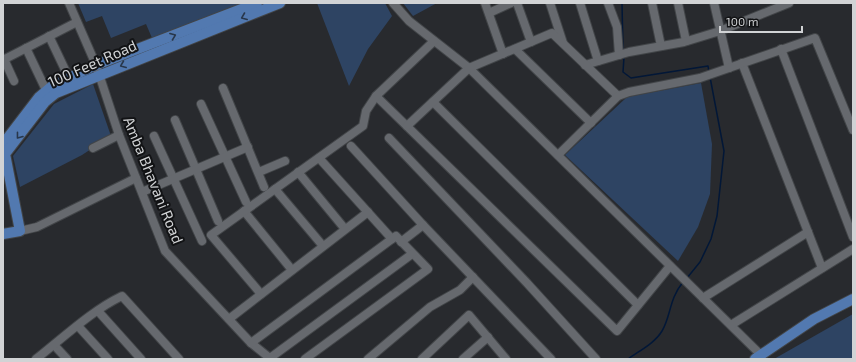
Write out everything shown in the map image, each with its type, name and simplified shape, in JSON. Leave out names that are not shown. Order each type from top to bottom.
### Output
[{"type":"main road","name":"100 Feet Road","points":[[20,231],[5,154],[50,97],[98,70],[258,3]]},
{"type":"main road","name":"100 Feet Road","points":[[3,144],[46,90],[69,78],[98,70],[280,3]]},
{"type":"main road","points":[[3,234],[20,231]]},
{"type":"main road","points":[[758,357],[814,319],[853,299]]},
{"type":"street","name":"Amba Bhavani Road","points":[[69,3],[98,70],[120,136],[165,251],[251,343],[271,359]]},
{"type":"street","points":[[393,3],[409,21],[469,68],[731,325],[758,357]]},
{"type":"street","points":[[485,3],[503,54]]},
{"type":"street","points":[[489,13],[511,3]]},
{"type":"street","points":[[517,3],[531,42]]},
{"type":"street","points":[[550,3],[563,44]]},
{"type":"street","points":[[580,3],[598,61]]},
{"type":"street","points":[[608,3],[616,27],[619,55]]},
{"type":"street","points":[[652,3],[661,46]]},
{"type":"street","points":[[678,3],[686,41]]},
{"type":"street","points":[[714,3],[729,68]]},
{"type":"street","points":[[585,65],[619,55],[686,41],[720,31],[789,3]]},
{"type":"street","points":[[14,81],[4,60],[78,22]]},
{"type":"street","points":[[407,126],[469,68],[552,33],[618,96]]},
{"type":"street","points":[[49,36],[69,78]]},
{"type":"street","points":[[558,155],[618,96],[629,92],[700,78],[815,38],[853,130]]},
{"type":"street","points":[[261,294],[211,235],[363,126],[366,111],[376,96],[434,41]]},
{"type":"street","points":[[26,48],[46,90]]},
{"type":"street","points":[[515,49],[591,123]]},
{"type":"street","points":[[781,49],[853,237]]},
{"type":"street","points":[[742,63],[822,268]]},
{"type":"street","points":[[223,88],[264,187]]},
{"type":"street","points":[[376,96],[617,331],[670,266]]},
{"type":"street","points":[[433,102],[638,305]]},
{"type":"street","points":[[201,104],[224,157],[246,202]]},
{"type":"street","points":[[175,120],[218,221]]},
{"type":"street","points":[[93,148],[120,136]]},
{"type":"street","points":[[154,136],[202,241]]},
{"type":"street","points":[[388,138],[527,283],[596,359]]},
{"type":"street","points":[[351,146],[423,225],[551,359]]},
{"type":"street","points":[[142,192],[248,147]]},
{"type":"street","points":[[319,158],[392,239]]},
{"type":"street","points":[[259,172],[284,161]]},
{"type":"street","points":[[298,172],[345,229]]},
{"type":"street","points":[[20,231],[37,227],[136,178]]},
{"type":"street","points":[[275,189],[323,246]]},
{"type":"street","points":[[244,211],[292,270]]},
{"type":"street","points":[[229,319],[368,212]]},
{"type":"street","points":[[401,242],[423,225]]},
{"type":"street","points":[[703,298],[808,232]]},
{"type":"street","points":[[251,343],[396,236],[428,269],[305,359]]},
{"type":"street","points":[[731,325],[853,249]]},
{"type":"street","points":[[271,359],[412,254]]},
{"type":"street","points":[[368,359],[430,307],[460,290],[473,278]]},
{"type":"street","points":[[36,359],[98,311],[122,296],[179,359]]},
{"type":"street","points":[[98,311],[141,359]]},
{"type":"street","points":[[422,359],[469,315],[506,359]]},
{"type":"street","points":[[78,326],[108,359]]},
{"type":"street","points":[[463,359],[488,338]]},
{"type":"street","points":[[54,345],[67,359]]},
{"type":"shaded area","points":[[78,3],[244,3],[152,38],[146,24],[111,38],[102,16],[86,22]]},
{"type":"shaded area","points":[[317,3],[385,3],[392,16],[368,49],[349,86]]},
{"type":"shaded area","points":[[403,3],[437,3],[413,16]]},
{"type":"shaded area","points":[[701,83],[712,144],[710,194],[698,227],[678,261],[565,155],[627,97]]},
{"type":"shaded area","points":[[93,84],[111,136],[82,155],[20,187],[13,156],[54,104]]},
{"type":"shaded area","points":[[853,314],[853,359],[774,359]]},
{"type":"waterway","points":[[622,3],[623,51]]},
{"type":"waterway","points":[[624,57],[623,72],[631,78],[708,66],[709,72]]},
{"type":"waterway","points":[[687,278],[700,262],[711,239],[717,216],[724,151],[710,77]]},
{"type":"waterway","points":[[628,359],[651,343],[662,331],[675,295],[683,282]]}]
